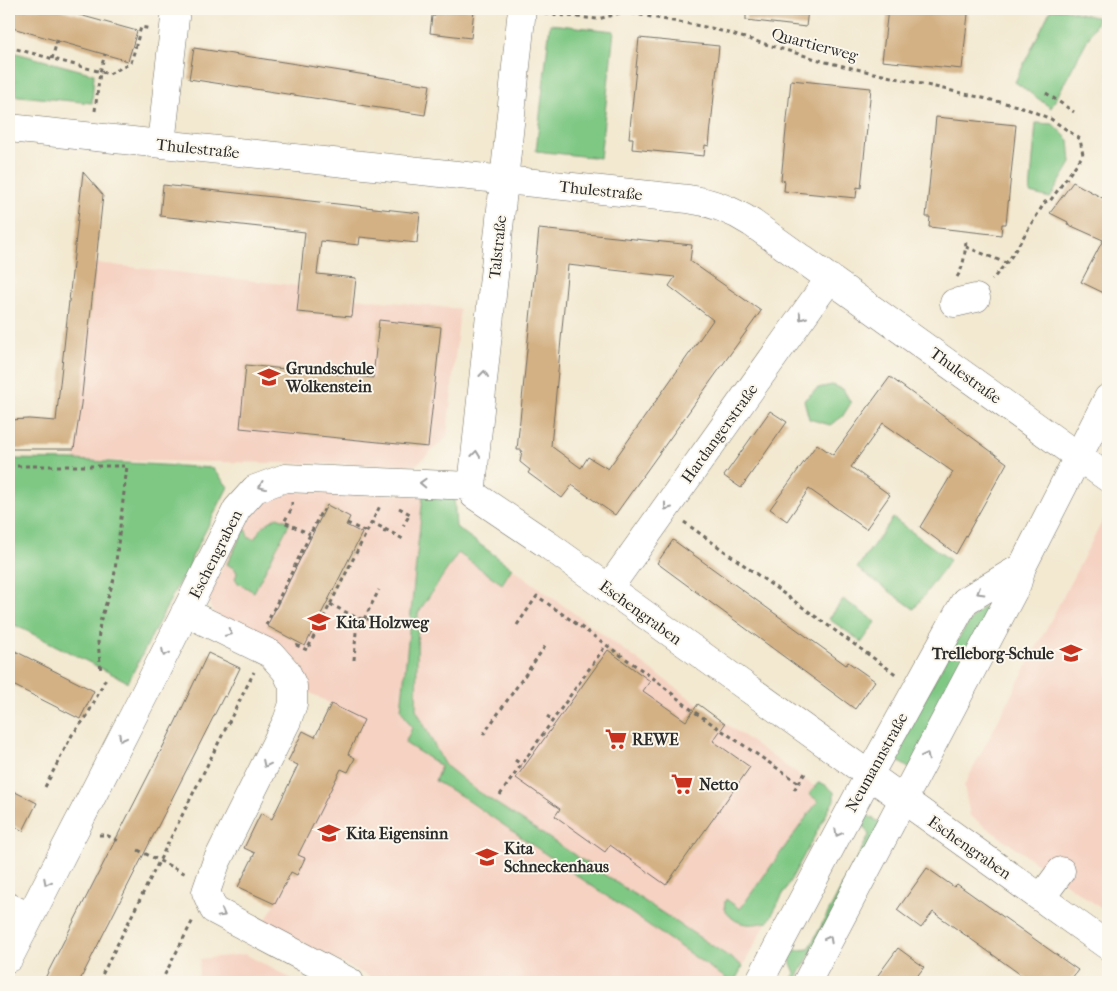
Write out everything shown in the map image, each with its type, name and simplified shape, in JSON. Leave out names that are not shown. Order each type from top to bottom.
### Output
[{"type":"street","name":"Talstraße","points":[[472,486],[504,179],[528,12]]},
{"type":"street","points":[[161,144],[175,21]]},
{"type":"street","name":"Thulestraße","points":[[9,128],[504,179],[688,199],[715,204],[740,215],[752,223],[1108,478]]},
{"type":"street","name":"Hardangerstraße","points":[[608,589],[830,278]]},
{"type":"street","points":[[807,982],[1017,584],[1022,567],[1108,398]]},
{"type":"street","name":"Eschengraben","points":[[9,958],[19,912],[144,695],[237,509],[255,489],[267,483],[285,478],[472,486],[474,495],[1108,946]]},
{"type":"street","name":"Neumannstraße","points":[[759,982],[869,775],[966,602],[1022,567]]},
{"type":"street","name":"Eschengraben","points":[[185,612],[264,640],[271,654],[286,671],[293,686],[293,704],[287,721],[216,863],[207,889]]},
{"type":"street","points":[[1041,898],[1061,871]]},
{"type":"street","points":[[207,889],[214,910],[350,982]]},
{"type":"path","name":"Quartierweg","points":[[528,12],[598,19],[624,12],[711,28],[826,62],[1022,107],[1051,118],[1080,138],[1083,155],[1050,201],[1045,202],[1006,263],[961,294],[960,273],[966,247]]},
{"type":"path","points":[[9,47],[109,74],[131,63],[141,27],[175,21]]},
{"type":"path","points":[[9,35],[11,28]]},
{"type":"path","points":[[52,59],[57,41]]},
{"type":"path","points":[[95,111],[104,54]]},
{"type":"path","points":[[1046,93],[1074,112]]},
{"type":"path","points":[[966,240],[966,247],[1006,263]]},
{"type":"path","points":[[9,466],[127,466],[114,579],[100,622],[98,642],[101,672]]},
{"type":"path","points":[[292,499],[292,508],[284,522],[310,534]]},
{"type":"path","points":[[292,643],[307,650],[383,500]]},
{"type":"path","points":[[396,507],[410,514],[403,526]]},
{"type":"path","points":[[102,982],[102,975],[159,861],[264,640],[310,534],[322,510],[324,511]]},
{"type":"path","points":[[677,517],[898,675]]},
{"type":"path","points":[[371,522],[403,539]]},
{"type":"path","points":[[347,523],[366,532]]},
{"type":"path","points":[[384,535],[385,529]]},
{"type":"path","points":[[364,619],[380,590]]},
{"type":"path","points":[[517,625],[538,596],[654,678],[693,711],[799,783]]},
{"type":"path","points":[[330,604],[357,618],[404,623]]},
{"type":"path","points":[[354,660],[357,618]]},
{"type":"path","points":[[500,795],[606,644]]},
{"type":"path","points":[[483,735],[546,645]]},
{"type":"path","points":[[45,787],[72,736],[87,716],[107,676]]},
{"type":"path","points":[[547,716],[553,720]]},
{"type":"path","points":[[516,760],[522,764]]},
{"type":"path","points":[[794,790],[807,770]]},
{"type":"path","points":[[138,850],[207,889],[161,982]]},
{"type":"shaded area","name":"Grundschule Wolkenstein","points":[[95,263],[300,286],[352,317],[354,298],[460,309],[447,437],[416,465],[75,460]]},
{"type":"shaded area","points":[[283,491],[454,496],[456,527],[698,704],[834,800],[734,982],[380,982],[264,923],[275,904],[238,887],[255,853],[244,848],[261,813],[272,819],[298,766],[288,761],[303,731],[315,737],[331,704],[307,691],[303,669],[290,654],[276,644],[219,617],[211,609],[208,598],[243,524],[260,500]]},
{"type":"shaded area","name":"Trelleborg-Schule","points":[[1104,518],[1108,521],[1108,913],[970,816],[964,786]]},
{"type":"shaded area","points":[[245,954],[298,982],[198,982],[200,959]]},
{"type":"green space","points":[[1051,9],[1064,9],[1099,18],[1051,108],[1015,82]]},
{"type":"green space","points":[[550,24],[614,31],[600,158],[536,151]]},
{"type":"green space","points":[[9,51],[94,74],[92,103],[9,95]]},
{"type":"green space","points":[[1036,123],[1053,124],[1069,140],[1071,163],[1050,198],[1030,193]]},
{"type":"green space","points":[[832,385],[843,389],[851,403],[842,417],[830,425],[809,419],[804,400],[818,388]]},
{"type":"green space","points":[[9,459],[75,460],[213,468],[228,487],[192,557],[186,581],[181,579],[128,682],[9,622]]},
{"type":"green space","points":[[423,495],[454,496],[456,527],[512,568],[502,584],[458,553],[418,613],[416,709],[444,764],[476,790],[743,966],[734,982],[731,982],[463,797],[435,781],[441,766],[405,743],[412,728],[401,710]]},
{"type":"green space","points":[[277,517],[290,522],[254,592],[238,583],[235,578],[236,570],[227,564],[245,528],[248,536],[254,539],[263,526]]},
{"type":"green space","points":[[893,518],[950,560],[914,609],[857,568]]},
{"type":"green space","points":[[843,599],[876,622],[862,642],[829,619]]},
{"type":"green space","points":[[985,607],[990,610],[910,769],[895,759],[964,630]]},
{"type":"green space","points":[[818,783],[824,784],[834,792],[834,800],[768,922],[746,924],[733,919],[725,908],[726,899],[740,909],[818,801],[809,794]]},
{"type":"green space","points":[[865,814],[881,823],[795,982],[790,982],[795,973],[788,956],[789,951],[809,949],[869,835],[861,821]]},
{"type":"building","points":[[9,9],[58,9],[137,31],[128,61],[9,27]]},
{"type":"building","points":[[436,9],[474,9],[471,38],[430,33],[432,16],[435,16]]},
{"type":"building","points":[[746,9],[808,9],[806,27],[746,20]]},
{"type":"building","points":[[888,9],[964,9],[964,13],[968,14],[962,69],[882,61]]},
{"type":"building","points":[[639,38],[719,46],[709,146],[705,145],[704,156],[632,149],[633,138],[629,138]]},
{"type":"building","points":[[194,48],[430,85],[425,115],[189,79]]},
{"type":"building","points":[[791,80],[871,88],[861,188],[857,187],[856,198],[784,191],[785,181],[781,180]]},
{"type":"building","points":[[936,117],[1016,125],[1006,224],[1002,224],[1001,235],[929,227],[930,217],[926,217]]},
{"type":"building","points":[[83,172],[103,195],[81,404],[74,449],[9,449],[9,420],[56,421]]},
{"type":"building","points":[[1073,182],[1108,201],[1108,295],[1081,282],[1103,240],[1067,224],[1068,222],[1050,213]]},
{"type":"building","points":[[163,185],[420,213],[417,243],[360,237],[359,245],[321,241],[317,274],[356,278],[352,317],[297,312],[305,232],[160,216]]},
{"type":"building","points":[[539,229],[692,245],[690,261],[761,311],[615,515],[572,485],[562,498],[528,473],[530,470],[520,462],[522,450],[517,450]],"holes":[[[568,265],[675,277],[669,286],[713,320],[608,469],[588,457],[581,468],[551,446]]]},
{"type":"building","points":[[379,320],[441,327],[428,447],[240,428],[246,365],[373,378]]},
{"type":"building","points":[[890,377],[1007,463],[956,554],[920,527],[953,472],[883,423],[851,467],[890,495],[866,529],[809,489],[787,521],[770,509],[817,444],[833,455]]},
{"type":"building","points":[[770,411],[787,422],[741,488],[724,476]]},
{"type":"building","points":[[327,505],[350,517],[346,525],[362,533],[305,646],[267,626]]},
{"type":"building","points":[[673,540],[846,665],[848,662],[875,681],[855,709],[657,563]]},
{"type":"building","points":[[9,648],[94,691],[80,719],[9,683]]},
{"type":"building","points":[[608,650],[650,681],[643,691],[686,721],[698,704],[725,724],[713,741],[750,767],[666,885],[610,845],[605,852],[555,816],[560,809],[516,778]]},
{"type":"building","points":[[208,653],[240,668],[226,697],[224,696],[79,982],[43,982],[175,723]]},
{"type":"building","points":[[331,704],[364,720],[348,754],[355,758],[348,772],[341,769],[298,855],[305,858],[297,875],[291,872],[275,904],[238,887],[255,853],[244,848],[261,813],[272,819],[298,765],[288,761],[303,731],[315,737]]},
{"type":"building","points":[[9,789],[37,803],[23,831],[9,823]]},
{"type":"building","points":[[927,868],[954,887],[957,884],[1078,970],[1069,982],[1031,982],[933,912],[921,928],[897,910]]},
{"type":"building","points":[[898,948],[924,967],[913,982],[873,982]]},
{"type":"place","name":"Grundschule Wolkenstein","points":[[269,377]]},
{"type":"place","name":"Kita Holzweg","points":[[319,622]]},
{"type":"place","name":"Trelleborg-Schule","points":[[1071,653]]},
{"type":"place","name":"REWE","points":[[616,739]]},
{"type":"place","name":"Netto","points":[[682,784]]},
{"type":"place","name":"Kita Eigensinn","points":[[329,833]]},
{"type":"place","name":"Kita Schneckenhaus","points":[[487,857]]}]
